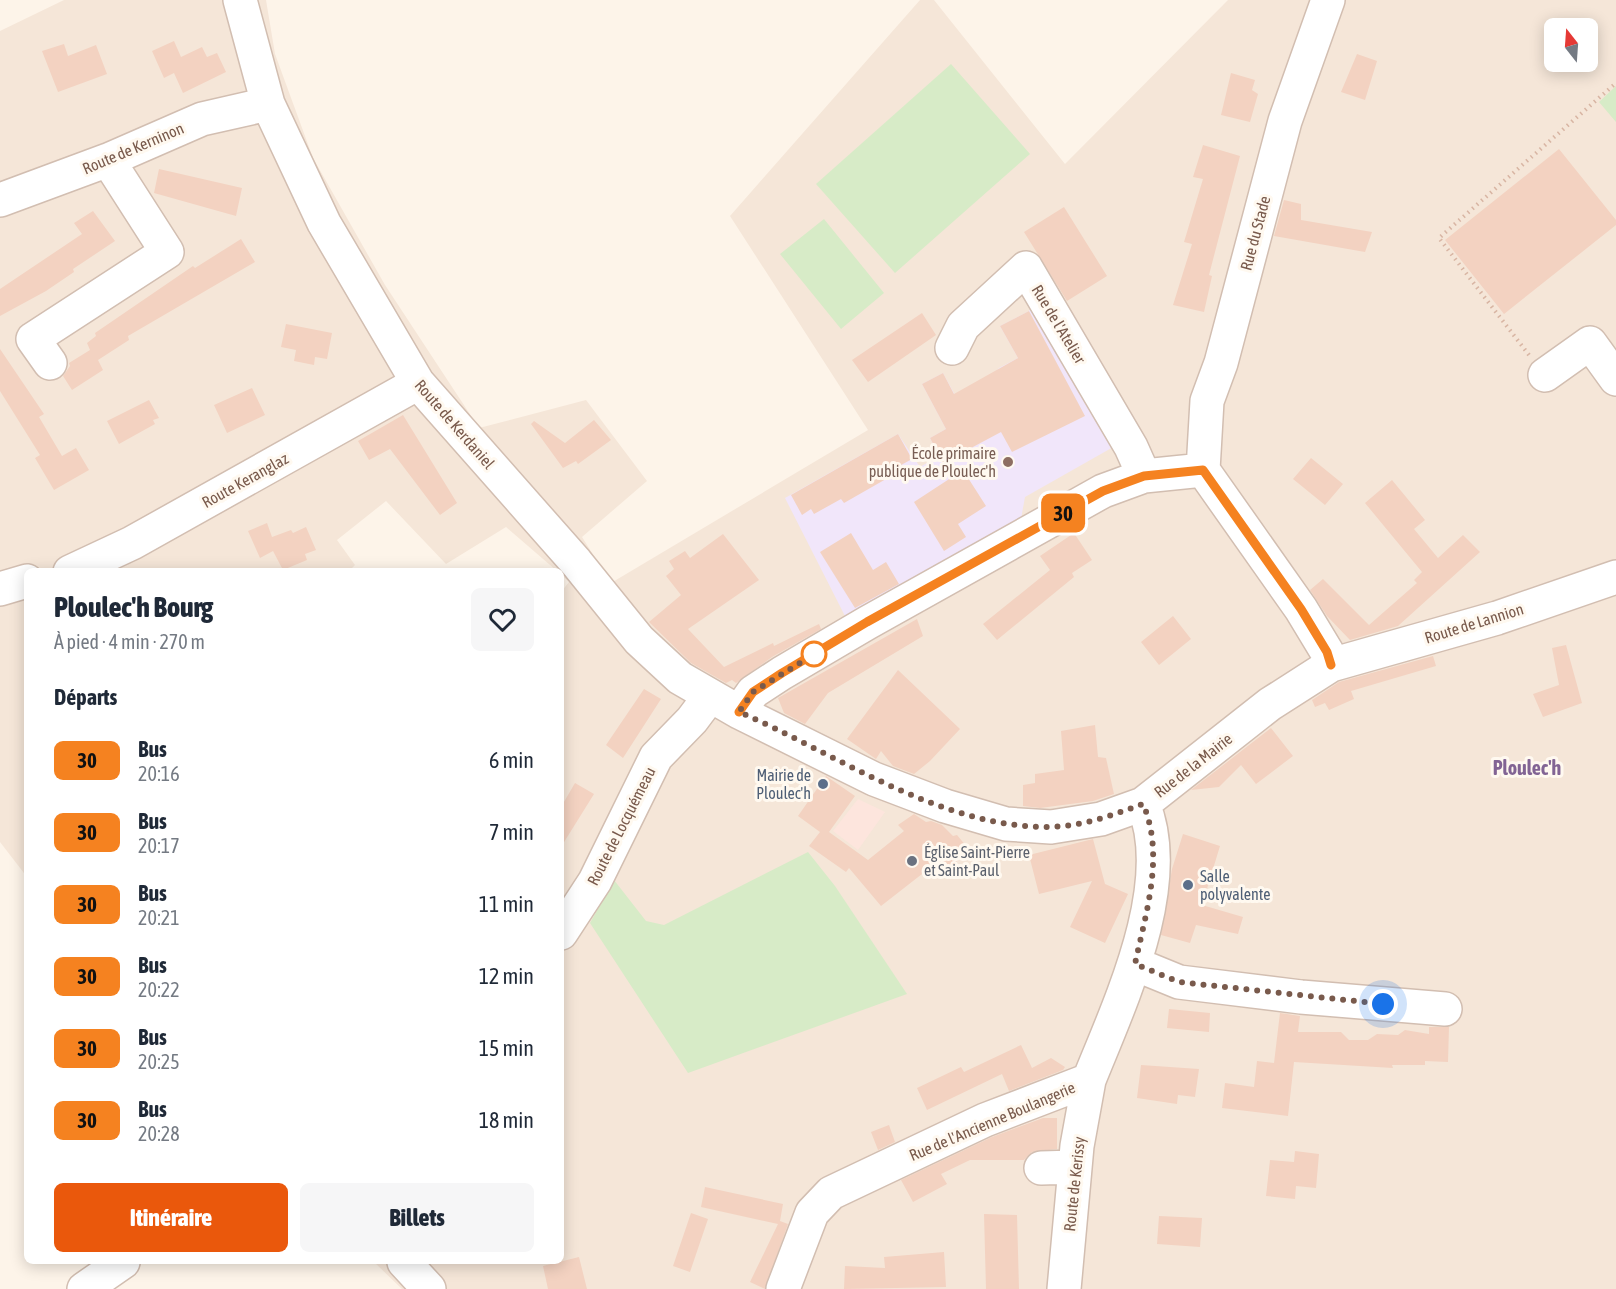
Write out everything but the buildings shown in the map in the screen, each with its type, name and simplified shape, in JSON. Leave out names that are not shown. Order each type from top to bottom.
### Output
[{"type":"street","name":"Route de Kerdaniel","points":[[240,0],[268,104],[324,223],[418,384],[576,562],[639,640],[680,678],[739,712]]},
{"type":"street","name":"Rue du Stade","points":[[1203,470],[1207,402],[1221,363],[1285,121],[1328,0]]},
{"type":"street","name":"Route de Kerninon","points":[[0,200],[108,160],[202,119],[268,104]]},
{"type":"street","points":[[50,363],[33,339],[167,252],[108,160]]},
{"type":"street","name":"Rue de l'Atelier","points":[[952,348],[963,326],[1026,268],[1131,447],[1144,476]]},
{"type":"street","points":[[1545,375],[1590,343],[1616,379]]},
{"type":"street","name":"Route Keranglaz","points":[[79,568],[132,543],[418,384]]},
{"type":"street","points":[[739,712],[753,692],[867,622],[1103,491],[1144,476],[1203,470],[1301,609],[1327,652],[1331,665]]},
{"type":"street","name":"Route de Lannion","points":[[1331,665],[1497,618],[1616,577]]},
{"type":"street","points":[[0,589],[24,582]]},
{"type":"street","name":"Rue de la Mairie","points":[[739,712],[874,779],[945,806],[1006,824],[1061,825],[1101,819],[1143,804],[1270,704],[1331,665]]},
{"type":"street","name":"Route de Locquémeau","points":[[564,928],[595,881],[656,757],[692,720],[710,696]]},
{"type":"street","name":"Rue de l'Ancienne Boulangerie","points":[[783,1289],[812,1213],[831,1193],[985,1120],[1089,1080],[1135,964],[1154,874],[1150,820],[1143,804]]},
{"type":"street","points":[[1135,964],[1179,982],[1301,997],[1445,1009]]},
{"type":"street","name":"Route de Kerissy","points":[[1064,1289],[1075,1167],[1089,1080]]},
{"type":"street","points":[[1041,1168],[1075,1167]]},
{"type":"street","points":[[84,1289],[120,1264]]},
{"type":"street","points":[[406,1264],[429,1289]]},
{"type":"path","points":[[1545,375],[1439,237],[1616,83]]},
{"type":"shaded area","points":[[64,0],[266,0],[275,54],[313,158],[385,285],[479,428],[586,400],[647,481],[582,537],[611,583],[868,430],[730,216],[920,0],[934,0],[1065,164],[1228,0],[1616,0],[1616,1289],[402,1289],[376,1264],[564,1264],[564,588],[569,582],[564,578],[564,568],[554,568],[506,527],[446,564],[386,501],[337,540],[355,565],[352,568],[24,568],[24,873],[0,842],[0,31]]},
{"type":"shaded area","name":"École primaire publique de Ploulec'h","points":[[1034,304],[1115,446],[1025,497],[1021,519],[846,618],[785,498],[898,434],[920,467],[939,456],[930,438],[946,429],[922,384],[943,373],[962,408],[999,368],[1018,358],[1000,326],[1029,311]]},
{"type":"shaded area","points":[[858,799],[885,812],[858,850],[833,831]]},
{"type":"green space","points":[[951,64],[1030,154],[895,273],[816,184]]},
{"type":"green space","points":[[1616,86],[1616,122],[1599,102]]},
{"type":"green space","points":[[824,219],[884,293],[841,329],[780,254]]},
{"type":"green space","points":[[808,852],[835,886],[907,994],[688,1073],[590,923],[614,880],[646,921],[664,925]]},
{"type":"bus line","name":"30","points":[[739,712],[753,692],[782,673],[867,622],[1103,491],[1144,476],[1203,470],[1243,523],[1301,609],[1327,652],[1331,665]]},
{"type":"place","name":"École primaire publique de Ploulec'h","points":[[1008,462]]},
{"type":"place","name":"Mairie de Ploulec'h","points":[[823,784]]},
{"type":"place","name":"Église Saint-Pierre et Saint-Paul","points":[[912,861]]},
{"type":"place","name":"Salle polyvalente","points":[[1188,885]]},
{"type":"district","name":"Ploulec'h","points":[[1527,767]]},
{"type":"route","points":[[814,654],[816,653],[753,692],[739,712],[874,779],[945,806],[1006,824],[1052,827],[1101,819],[1143,804],[1150,820],[1154,874],[1135,964],[1179,982],[1301,997],[1383,1004]]}]
